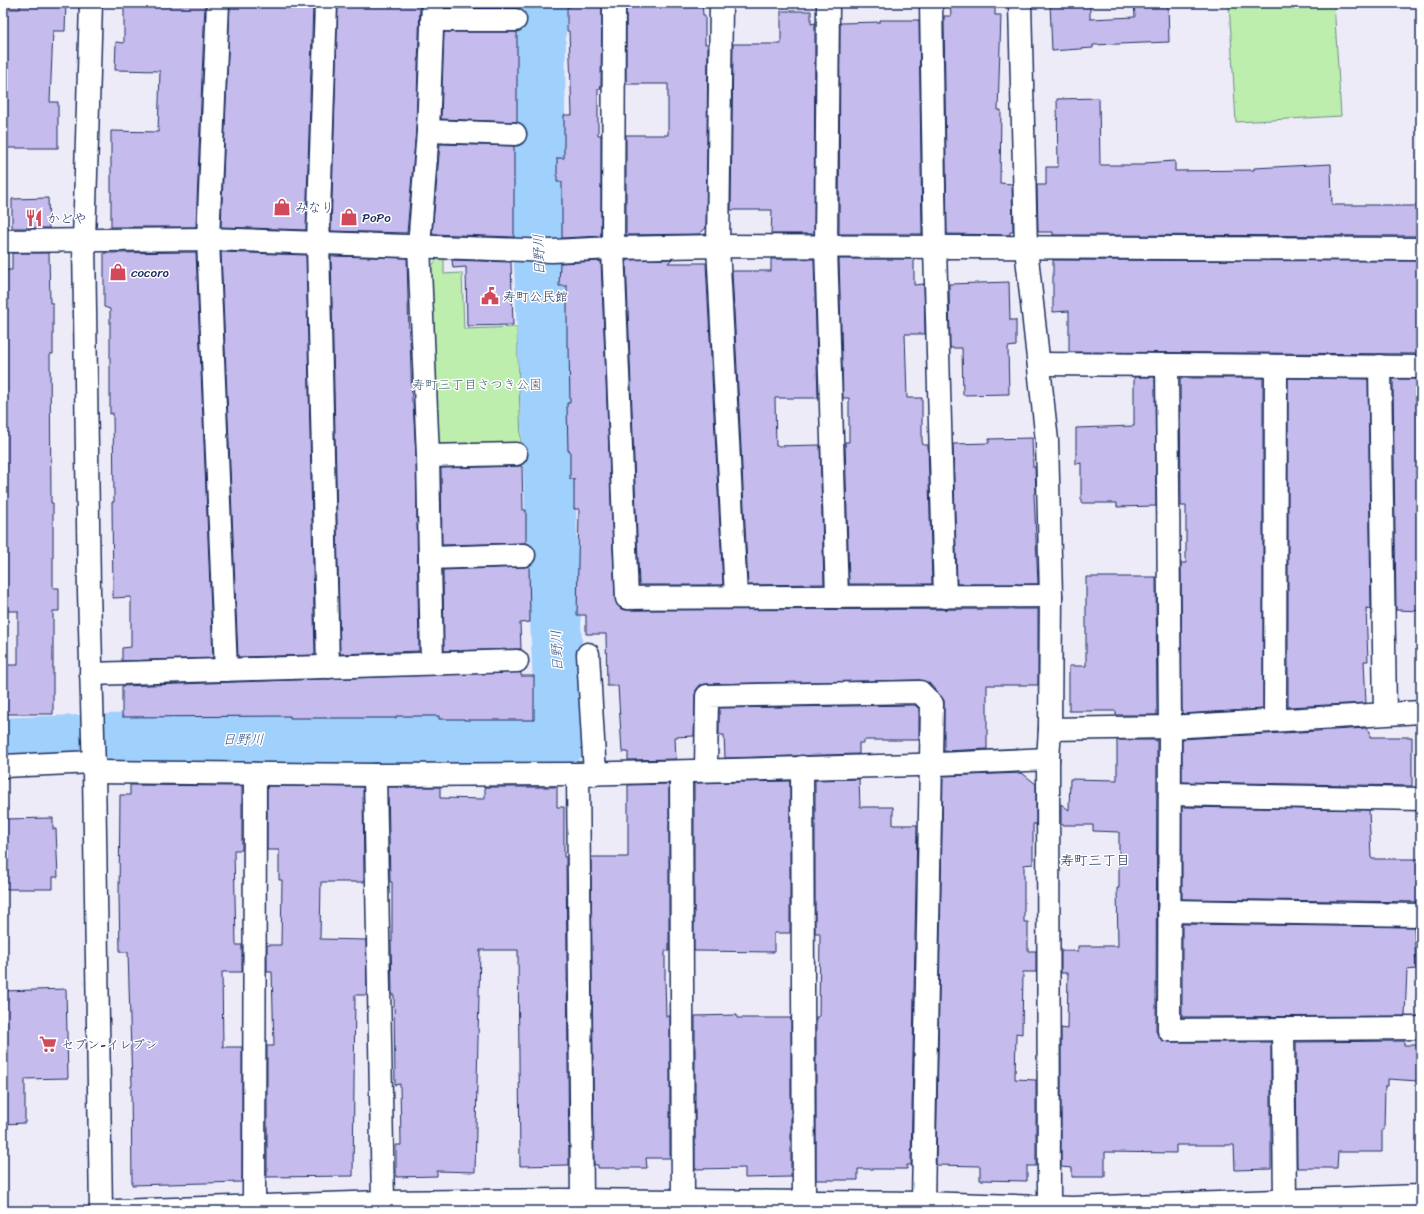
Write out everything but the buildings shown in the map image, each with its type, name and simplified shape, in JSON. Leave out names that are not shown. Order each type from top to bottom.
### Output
[{"type":"street","points":[[91,3],[84,241],[88,591],[94,767],[101,1211]]},
{"type":"street","points":[[218,3],[208,239],[226,670]]},
{"type":"street","points":[[326,3],[318,243],[328,666]]},
{"type":"street","points":[[614,3],[613,248],[627,598],[1051,596]]},
{"type":"street","points":[[721,3],[718,246],[736,597]]},
{"type":"street","points":[[828,3],[826,247],[837,597]]},
{"type":"street","points":[[931,3],[935,248],[946,597]]},
{"type":"street","points":[[1020,3],[1026,248],[1047,441],[1051,596],[1050,729],[1048,759],[1048,1210]]},
{"type":"street","points":[[432,663],[428,456],[420,246],[428,131],[433,12],[515,20]]},
{"type":"street","points":[[428,131],[515,134]]},
{"type":"street","points":[[3,241],[208,239],[552,251],[718,246],[1421,249]]},
{"type":"street","points":[[1039,364],[1421,367]]},
{"type":"street","points":[[1167,365],[1170,727],[1169,1030],[1421,1028]]},
{"type":"street","points":[[1276,366],[1276,720]]},
{"type":"street","points":[[1380,366],[1385,713]]},
{"type":"street","points":[[428,456],[516,454]]},
{"type":"street","points":[[430,558],[524,555]]},
{"type":"street","points":[[582,1201],[588,654]]},
{"type":"street","points":[[91,674],[518,661]]},
{"type":"street","points":[[706,770],[707,696],[920,692],[932,704],[923,1203]]},
{"type":"street","points":[[1050,729],[1170,727],[1421,712]]},
{"type":"street","points":[[3,766],[94,767],[255,774],[375,776],[681,772],[1048,759]]},
{"type":"street","points":[[802,767],[804,1203]]},
{"type":"street","points":[[681,772],[683,1201]]},
{"type":"street","points":[[254,1206],[255,774]]},
{"type":"street","points":[[375,776],[382,1202]]},
{"type":"street","points":[[1170,794],[1421,799]]},
{"type":"street","points":[[1169,911],[1421,915]]},
{"type":"street","points":[[1283,1029],[1283,1206]]},
{"type":"street","points":[[116,1211],[382,1202],[561,1206],[582,1201],[923,1203],[1048,1210],[1283,1206],[1421,1196]]},
{"type":"green space","points":[[1229,3],[1334,3],[1341,116],[1236,122]]},
{"type":"green space","name":"寿町三丁目さつき公園","points":[[437,259],[444,259],[444,274],[462,273],[464,329],[517,327],[521,443],[443,446],[438,440],[431,267]]},
{"type":"waterway","name":"日野川","points":[[3,743],[152,738],[561,741],[538,232],[541,3]]},
{"type":"place","name":"みなり","points":[[282,207]]},
{"type":"place","name":"PoPo","points":[[349,217]]},
{"type":"place","name":"かどや","points":[[34,218]]},
{"type":"place","name":"cocoro","points":[[118,272]]},
{"type":"place","name":"寿町公民館","points":[[490,296]]},
{"type":"place","name":"セブン-イレブン","points":[[48,1044]]},
{"type":"district","name":"寿町三丁目","points":[[1095,860]]}]
